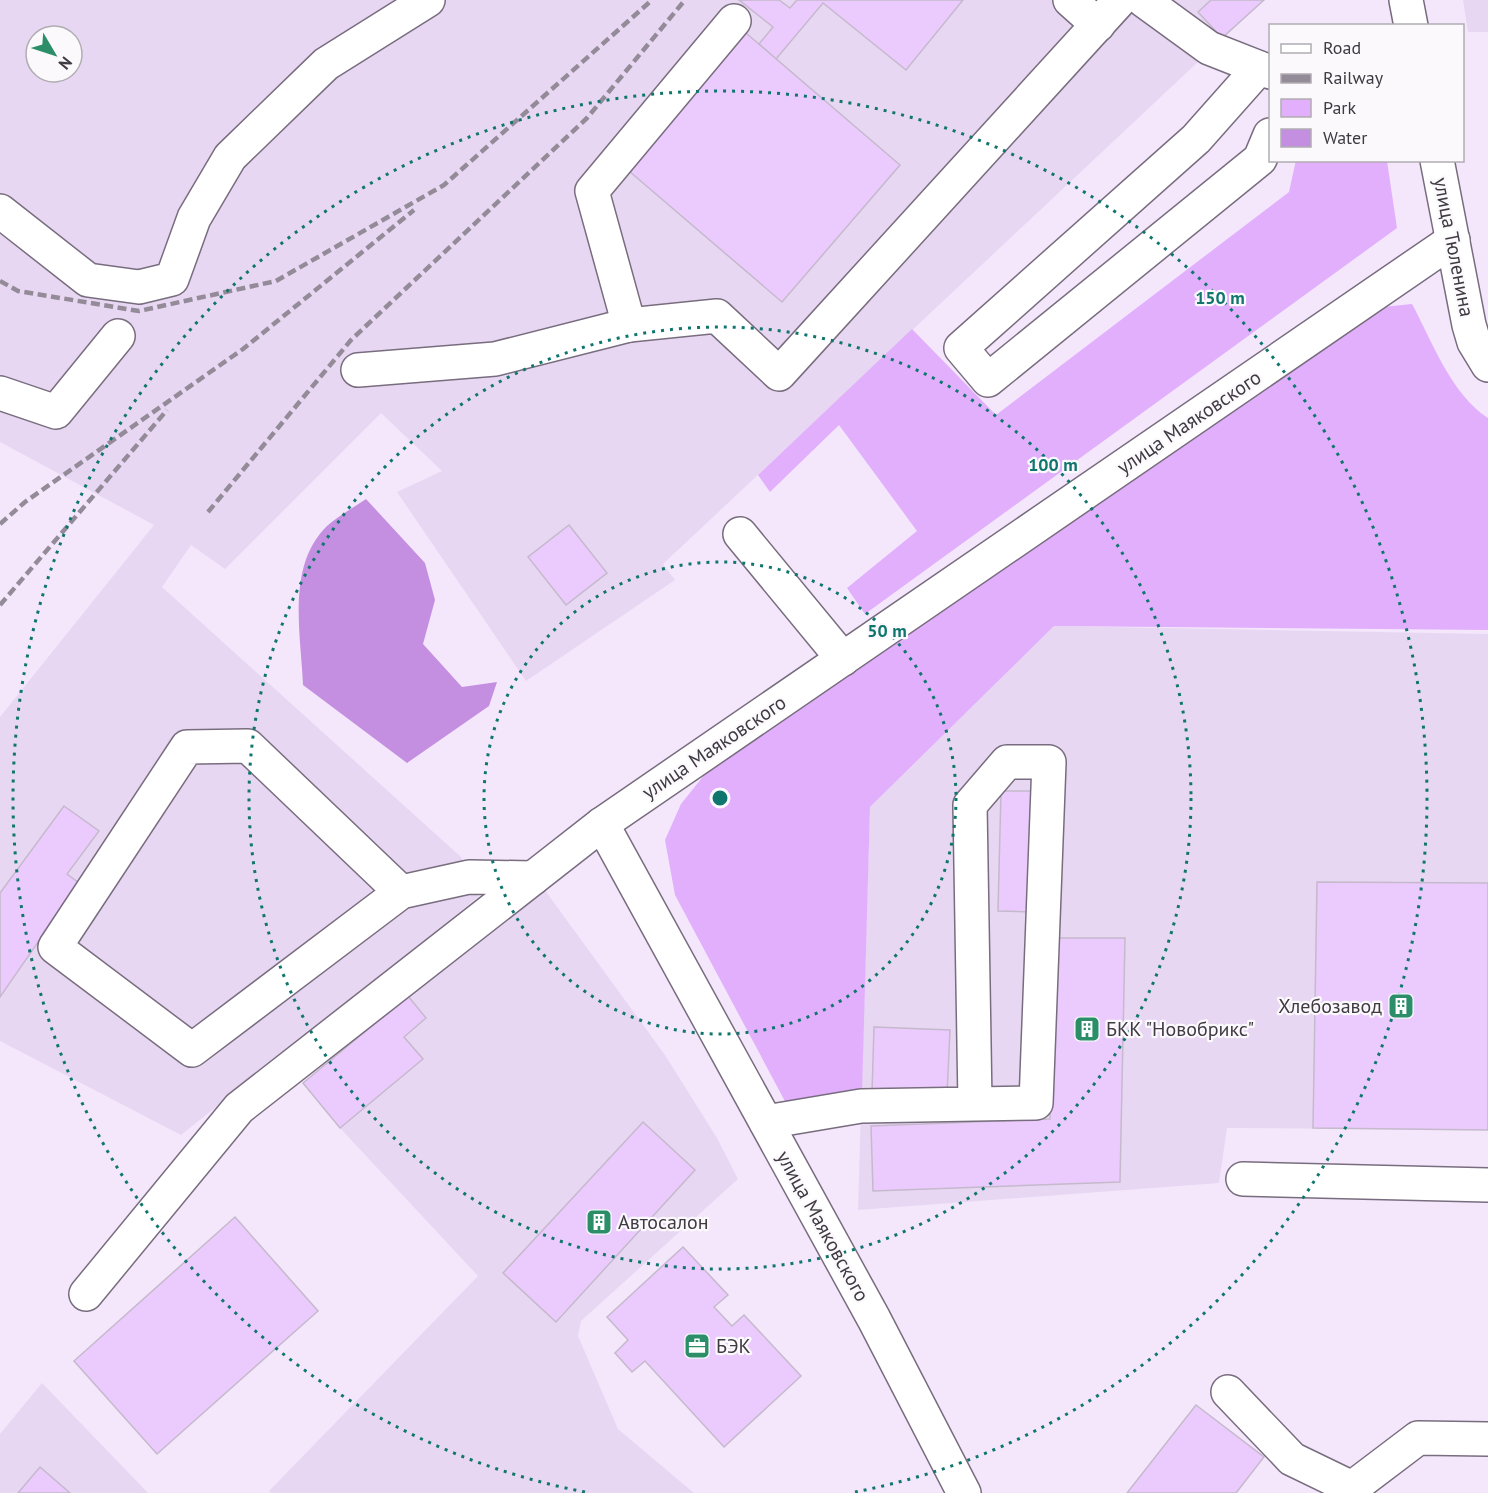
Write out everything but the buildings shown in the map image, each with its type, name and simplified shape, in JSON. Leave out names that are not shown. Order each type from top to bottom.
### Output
[{"type":"street","points":[[0,211],[88,280],[139,287],[172,279],[194,218],[230,157],[326,63],[428,0]]},
{"type":"street","points":[[1070,0],[1098,24]]},
{"type":"street","points":[[358,370],[495,359],[629,325],[717,316],[780,374],[1120,0]]},
{"type":"street","points":[[1143,0],[1209,48],[1265,70],[1196,139],[961,348],[988,380],[1260,159],[1269,137]]},
{"type":"street","points":[[1406,0],[1411,24]]},
{"type":"street","points":[[629,325],[592,191],[734,21]]},
{"type":"street","name":"улица Тюленина","points":[[1437,162],[1469,325],[1476,347],[1488,365]]},
{"type":"street","name":"улица Маяковского","points":[[964,1493],[874,1318],[602,824],[1453,240]]},
{"type":"street","points":[[0,393],[56,412],[118,336]]},
{"type":"street","points":[[740,534],[843,659]]},
{"type":"street","points":[[401,892],[248,746],[187,747],[55,947],[192,1050],[401,892],[469,877],[533,878]]},
{"type":"street","points":[[766,1122],[861,1106],[1036,1103],[1049,762],[1007,762],[970,805],[975,1103]]},
{"type":"street","points":[[86,1294],[238,1108],[602,824]]},
{"type":"street","points":[[1243,1179],[1488,1185]]},
{"type":"street","points":[[1228,1392],[1292,1459],[1353,1490],[1418,1438],[1488,1439]]},
{"type":"shaded area","points":[[0,0],[1264,0],[663,564],[675,580],[526,681],[397,492],[442,471],[381,413],[225,569],[191,545],[162,587],[461,857],[478,897],[181,1135],[0,1041],[0,717],[154,525],[0,442]]},
{"type":"shaded area","points":[[1463,0],[1488,0],[1488,32],[1468,32]]},
{"type":"shaded area","points":[[1054,626],[1488,634],[1488,1130],[1227,1128],[1219,1183],[858,1210],[870,807]]},
{"type":"shaded area","points":[[544,889],[665,1055],[717,1138],[738,1179],[581,1321],[578,1336],[618,1429],[694,1493],[271,1493],[269,1491],[478,1276],[340,1128],[303,1083],[408,996]]},
{"type":"shaded area","points":[[42,1383],[148,1493],[0,1493],[0,1434]]},
{"type":"green space","points":[[1296,162],[1387,162],[1397,228],[865,614],[847,588],[917,531],[839,425],[770,492],[758,475],[912,329],[996,415],[1289,192]]},
{"type":"green space","points":[[1412,304],[1453,381],[1475,408],[1488,418],[1488,630],[1054,626],[870,807],[862,1094],[787,1105],[675,895],[665,840],[681,804],[705,774],[1373,308]]},
{"type":"water","points":[[366,499],[425,563],[435,600],[423,644],[462,687],[497,682],[489,706],[407,763],[303,685],[299,601],[306,561],[314,542],[327,526]]},
{"type":"railway","points":[[0,281],[18,291],[139,311],[276,281],[444,185],[652,0]]},
{"type":"railway","points":[[208,512],[351,340],[587,118],[685,0]]},
{"type":"railway","points":[[0,524],[25,502],[243,349],[414,210]]},
{"type":"railway","points":[[0,605],[167,410]]},
{"type":"place","name":"Хлебозавод","points":[[1401,1006]]},
{"type":"place","name":"БКК \"Новобрикс\"","points":[[1087,1029]]},
{"type":"place","name":"Автосалон","points":[[599,1222]]},
{"type":"place","name":"БЭК","points":[[697,1346]]}]
